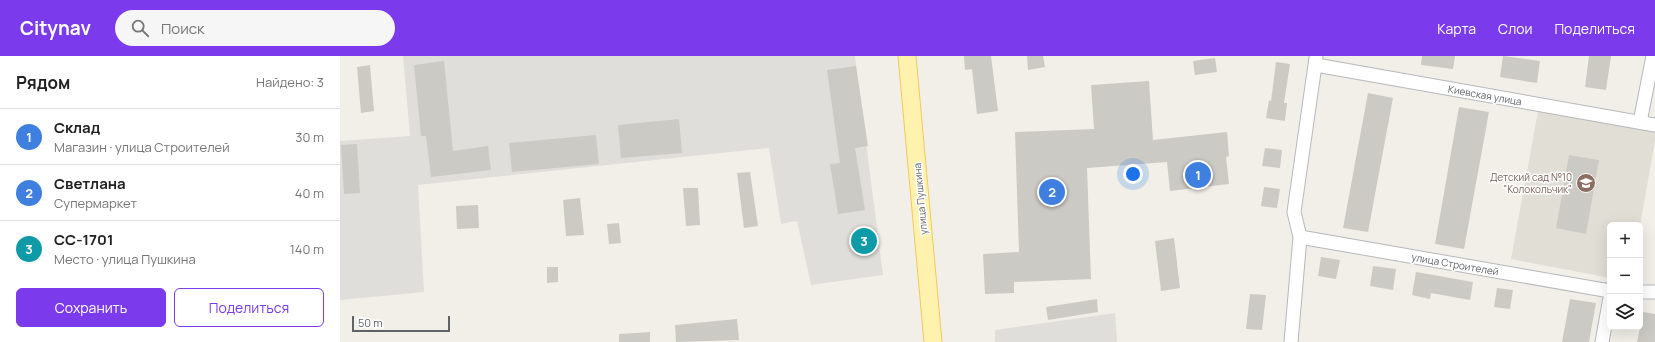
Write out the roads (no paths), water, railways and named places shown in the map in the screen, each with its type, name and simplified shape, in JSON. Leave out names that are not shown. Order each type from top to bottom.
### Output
[{"type":"main road","name":"улица Пушкина","points":[[907,56],[933,342]]},
{"type":"street","points":[[1640,122],[1653,56]]},
{"type":"street","points":[[1291,342],[1300,237],[1294,212],[1316,60]]},
{"type":"street","name":"Киевская улица","points":[[1316,60],[1655,125]]},
{"type":"street","name":"улица Строителей","points":[[1300,237],[1607,290]]},
{"type":"street","points":[[1643,292],[1655,292]]},
{"type":"street","points":[[1602,342],[1607,314]]},
{"type":"place","name":"Склад","points":[[1198,175]]},
{"type":"place","name":"Детский сад №10 \"Колокольчик\"","points":[[1586,183]]},
{"type":"place","name":"Светлана","points":[[1052,192]]},
{"type":"place","name":"СС-1701","points":[[864,241]]}]
